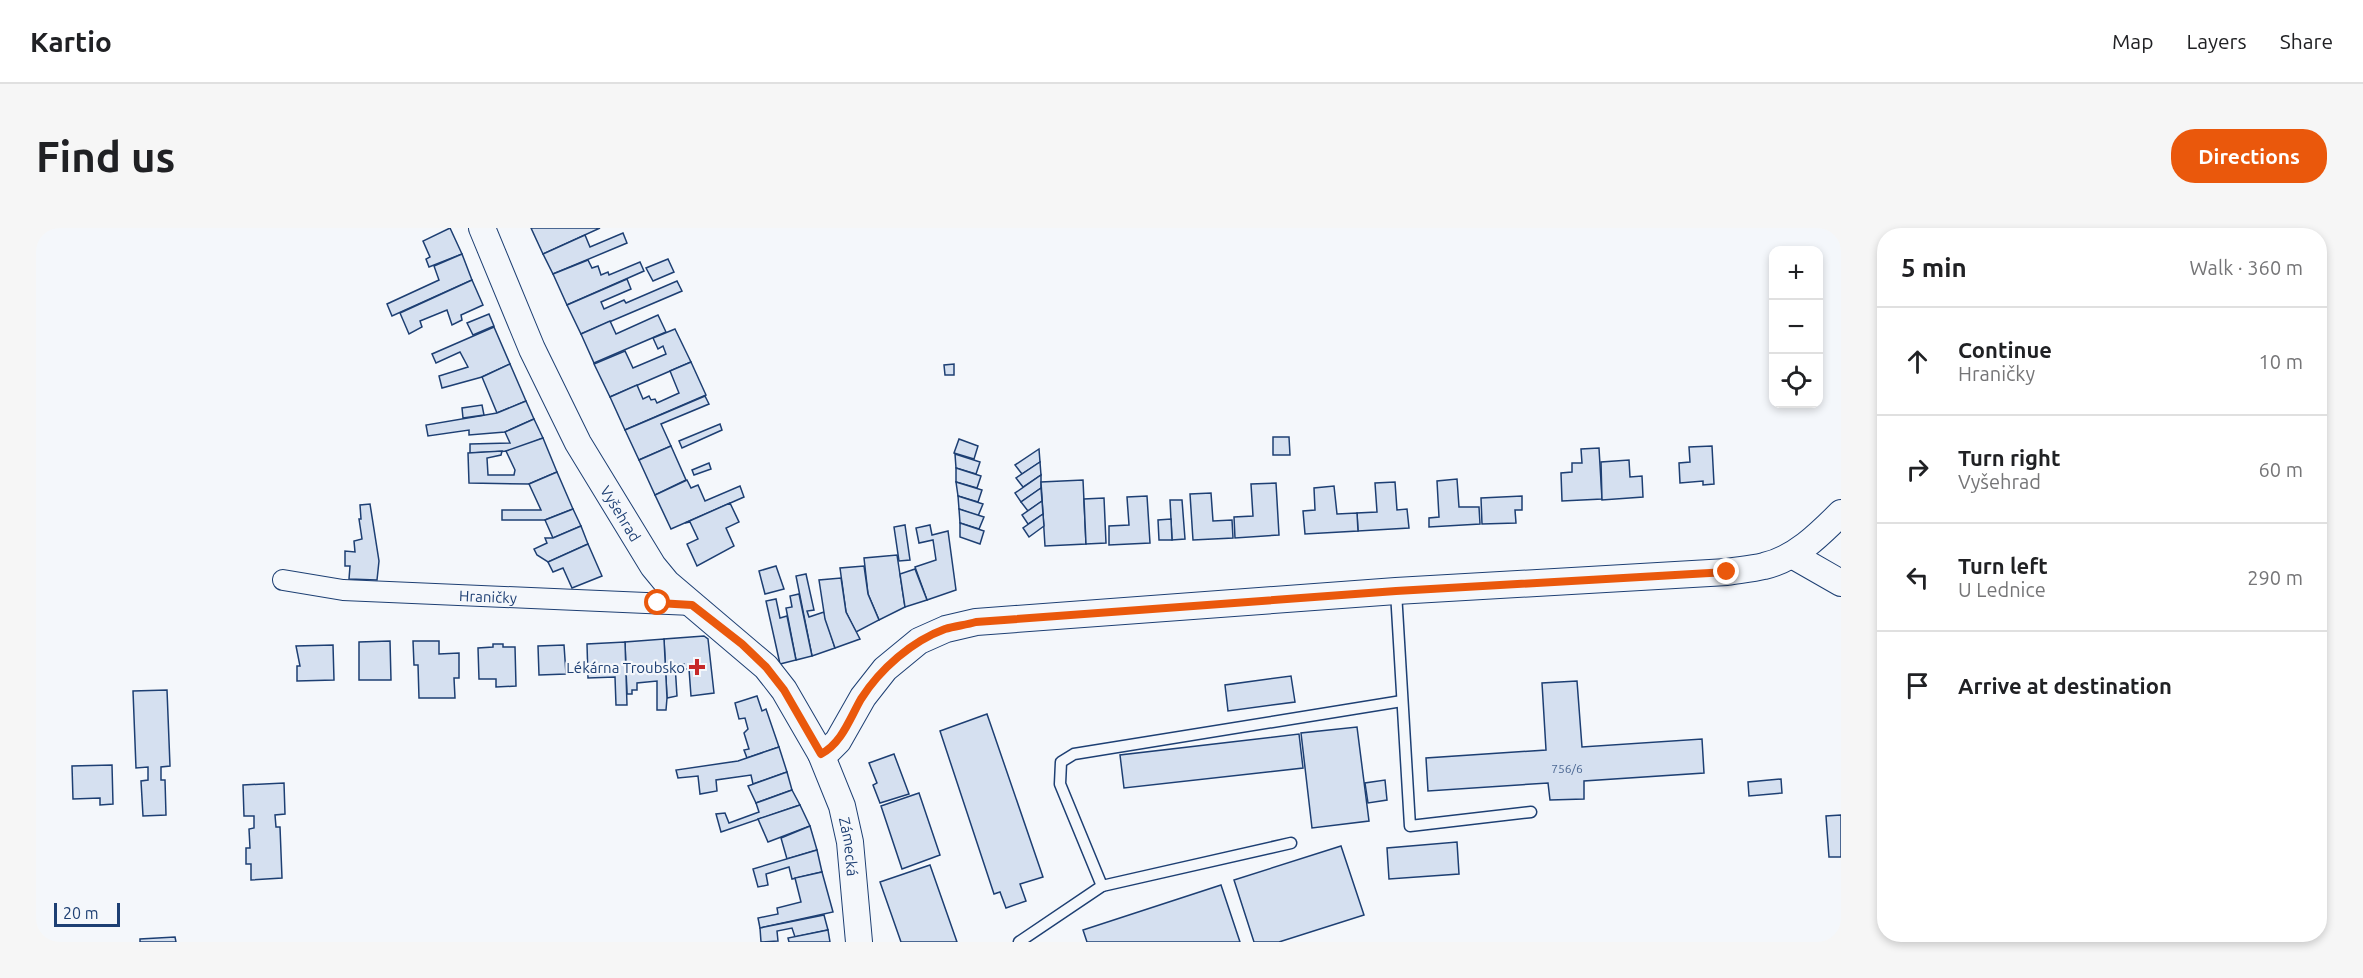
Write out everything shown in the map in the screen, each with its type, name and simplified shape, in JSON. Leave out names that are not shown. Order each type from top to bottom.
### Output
[{"type":"street","name":"Vyšehrad","points":[[482,228],[532,348],[578,442],[652,566],[668,584],[766,667],[784,690],[821,754]]},
{"type":"street","points":[[821,754],[838,741],[863,697],[885,669],[919,641],[946,629],[1014,618],[1396,591],[1727,572],[1766,566],[1792,555],[1810,542],[1841,513]]},
{"type":"street","points":[[1792,555],[1841,583]]},
{"type":"street","name":"Hraničky","points":[[284,580],[343,590],[692,605]]},
{"type":"street","name":"Zámecká","points":[[821,754],[842,806],[850,842],[859,942]]},
{"type":"lane","points":[[1396,591],[1410,826],[1531,813]]},
{"type":"lane","points":[[1102,886],[1060,784],[1061,762],[1074,754],[1402,701]]},
{"type":"lane","points":[[1019,942],[1102,886],[1291,843]]},
{"type":"building","points":[[450,228],[462,254],[429,267],[426,259],[430,257],[423,241]]},
{"type":"building","points":[[531,228],[600,228],[543,254]]},
{"type":"building","points":[[623,233],[627,243],[553,274],[543,254],[585,235],[590,247]]},
{"type":"building","points":[[462,254],[472,280],[392,316],[387,304],[439,280],[434,266]]},
{"type":"building","points":[[668,259],[674,272],[653,281],[646,268]]},
{"type":"building","points":[[588,260],[592,268],[598,266],[601,275],[608,272],[609,275],[640,262],[644,271],[567,305],[553,274]]},
{"type":"building","points":[[627,279],[631,289],[601,302],[604,309],[624,300],[626,303],[677,281],[682,291],[581,334],[567,305]]},
{"type":"building","points":[[472,280],[483,305],[461,315],[462,320],[452,325],[447,310],[420,321],[422,327],[409,334],[400,313]]},
{"type":"building","points":[[489,314],[494,326],[473,335],[467,323]]},
{"type":"building","points":[[658,315],[666,332],[594,363],[581,334],[610,321],[616,334]]},
{"type":"building","points":[[494,327],[510,364],[482,377],[442,388],[439,376],[468,367],[460,352],[436,363],[432,354]]},
{"type":"building","points":[[675,329],[691,362],[610,397],[594,364],[625,351],[633,368],[666,354],[663,346],[658,349],[653,338]]},
{"type":"building","points":[[691,362],[706,395],[625,430],[610,397],[637,385],[643,399],[649,396],[657,403],[679,393],[670,371]]},
{"type":"building","points":[[510,364],[526,401],[497,413],[482,377]]},
{"type":"building","points":[[954,364],[954,375],[945,375],[944,365]]},
{"type":"building","points":[[705,396],[709,404],[661,424],[671,446],[639,460],[625,430]]},
{"type":"building","points":[[526,401],[534,419],[505,432],[469,435],[469,430],[428,436],[426,425],[497,413]]},
{"type":"building","points":[[482,405],[484,415],[463,418],[462,408]]},
{"type":"building","points":[[534,419],[543,438],[512,451],[470,453],[470,444],[510,443],[505,432]]},
{"type":"building","points":[[720,424],[722,430],[682,448],[679,441]]},
{"type":"building","points":[[1273,437],[1289,437],[1290,455],[1273,455]]},
{"type":"building","points":[[543,438],[557,472],[529,484],[469,483],[468,453],[502,451],[501,455],[487,458],[488,475],[514,475],[515,470],[506,451]]},
{"type":"building","points":[[959,439],[978,446],[974,459],[954,453]]},
{"type":"building","points":[[671,446],[686,480],[655,495],[639,460]]},
{"type":"building","points":[[1712,446],[1714,484],[1703,485],[1703,481],[1680,483],[1679,463],[1690,462],[1689,447]]},
{"type":"building","points":[[1599,448],[1602,499],[1562,501],[1561,473],[1572,472],[1572,463],[1582,463],[1581,449]]},
{"type":"building","points":[[1039,449],[1040,462],[1022,474],[1015,465]]},
{"type":"building","points":[[955,454],[980,462],[976,474],[956,468]]},
{"type":"building","points":[[1629,460],[1630,477],[1642,476],[1643,497],[1602,500],[1601,462]]},
{"type":"building","points":[[1040,462],[1041,475],[1023,487],[1016,478]]},
{"type":"building","points":[[709,463],[711,469],[694,475],[692,470]]},
{"type":"building","points":[[956,468],[981,476],[977,488],[956,482]]},
{"type":"building","points":[[557,472],[573,509],[545,520],[502,520],[502,510],[541,510],[529,484]]},
{"type":"building","points":[[1041,475],[1041,488],[1021,502],[1015,493]]},
{"type":"building","points":[[1457,479],[1459,507],[1479,507],[1480,524],[1429,527],[1429,518],[1439,517],[1437,481]]},
{"type":"building","points":[[687,480],[691,488],[698,485],[705,501],[740,486],[744,497],[671,529],[655,495]]},
{"type":"building","points":[[1083,480],[1086,544],[1045,546],[1041,482]]},
{"type":"building","points":[[956,482],[982,490],[978,502],[958,496]]},
{"type":"building","points":[[1395,482],[1397,510],[1407,509],[1409,528],[1358,531],[1357,513],[1377,512],[1375,483]]},
{"type":"building","points":[[1276,483],[1279,535],[1235,538],[1234,517],[1253,516],[1251,484]]},
{"type":"building","points":[[1334,486],[1337,514],[1357,513],[1358,531],[1305,534],[1303,511],[1315,510],[1314,488]]},
{"type":"building","points":[[1041,488],[1042,501],[1028,511],[1021,502]]},
{"type":"building","points":[[1211,493],[1213,521],[1232,520],[1233,538],[1193,540],[1190,494]]},
{"type":"building","points":[[958,496],[983,504],[978,516],[959,509]]},
{"type":"building","points":[[1147,496],[1150,543],[1109,545],[1109,526],[1129,525],[1127,497]]},
{"type":"building","points":[[1522,496],[1522,510],[1515,510],[1516,523],[1482,524],[1481,498]]},
{"type":"building","points":[[1104,498],[1106,543],[1086,544],[1084,499]]},
{"type":"building","points":[[1170,500],[1182,500],[1185,539],[1172,540]]},
{"type":"building","points":[[1042,501],[1043,514],[1028,524],[1022,515]]},
{"type":"building","points":[[730,503],[739,522],[726,528],[734,546],[697,566],[687,544],[698,539],[690,522],[685,523]]},
{"type":"building","points":[[370,504],[379,561],[377,580],[349,579],[350,566],[345,566],[345,551],[355,552],[354,541],[362,539],[359,519],[361,519],[360,505]]},
{"type":"building","points":[[573,509],[581,526],[553,538],[545,520]]},
{"type":"building","points":[[959,509],[984,517],[979,529],[960,523]]},
{"type":"building","points":[[1043,514],[1044,526],[1029,537],[1023,528]]},
{"type":"building","points":[[1171,519],[1172,540],[1159,540],[1158,520]]},
{"type":"building","points":[[960,523],[984,531],[980,544],[960,537]]},
{"type":"building","points":[[905,525],[910,560],[899,561],[894,527]]},
{"type":"building","points":[[930,525],[932,535],[948,531],[956,590],[927,600],[915,567],[936,560],[933,540],[919,543],[916,528]]},
{"type":"building","points":[[581,526],[588,544],[548,562],[537,555],[534,549],[547,543],[545,538],[553,538]]},
{"type":"building","points":[[588,544],[602,576],[572,588],[563,568],[553,572],[548,562]]},
{"type":"building","points":[[897,555],[905,607],[879,620],[868,594],[864,558]]},
{"type":"building","points":[[776,566],[784,589],[765,594],[759,571]]},
{"type":"building","points":[[864,566],[868,594],[879,620],[856,632],[846,612],[840,568]]},
{"type":"building","points":[[915,569],[927,600],[905,607],[900,574]]},
{"type":"building","points":[[806,574],[814,610],[807,611],[809,617],[824,612],[835,648],[812,656],[796,576]]},
{"type":"building","points":[[841,578],[846,612],[860,639],[835,648],[825,619],[819,580]]},
{"type":"building","points":[[799,594],[812,656],[796,660],[786,608],[792,607],[790,596]]},
{"type":"building","points":[[776,599],[780,618],[787,616],[796,660],[780,664],[766,601]]},
{"type":"building","name":"Lékárna Troubsko","points":[[704,636],[708,639],[714,693],[691,696],[689,669],[685,669],[684,664],[675,664],[677,696],[667,698],[664,639]]},
{"type":"building","points":[[664,639],[666,710],[657,710],[657,681],[637,683],[637,690],[632,690],[632,694],[627,694],[625,642]]},
{"type":"building","points":[[390,641],[391,680],[359,680],[359,642]]},
{"type":"building","points":[[413,641],[439,641],[439,654],[459,653],[459,678],[454,678],[455,698],[419,698],[418,665],[414,665]]},
{"type":"building","points":[[625,642],[627,705],[616,705],[615,677],[588,678],[587,644]]},
{"type":"building","points":[[493,644],[515,647],[516,686],[496,687],[496,679],[479,679],[478,648],[493,647]]},
{"type":"building","points":[[333,645],[334,680],[297,681],[297,666],[300,666],[296,646]]},
{"type":"building","points":[[564,645],[566,674],[539,675],[538,646]]},
{"type":"building","points":[[1291,676],[1295,702],[1228,711],[1225,685]]},
{"type":"building","points":[[1577,681],[1582,747],[1702,739],[1704,773],[1584,781],[1584,799],[1550,800],[1548,783],[1428,791],[1426,758],[1546,750],[1542,683]]},
{"type":"building","points":[[167,690],[170,766],[161,767],[161,780],[165,780],[166,815],[143,816],[141,781],[148,780],[148,767],[136,768],[133,691]]},
{"type":"building","points":[[757,696],[762,711],[766,709],[779,747],[747,758],[744,750],[749,749],[744,733],[748,729],[745,718],[739,719],[735,703]]},
{"type":"building","points":[[987,714],[1043,877],[1020,884],[1026,901],[1006,908],[1000,892],[994,894],[940,731]]},
{"type":"building","points":[[1357,727],[1369,821],[1312,828],[1301,733]]},
{"type":"building","points":[[1299,734],[1303,768],[1124,788],[1120,755]]},
{"type":"building","points":[[779,747],[787,772],[753,784],[751,775],[716,780],[717,791],[700,794],[698,776],[678,778],[676,770],[738,761]]},
{"type":"building","points":[[894,754],[909,794],[880,803],[873,785],[877,783],[869,763]]},
{"type":"building","points":[[112,765],[113,804],[100,805],[100,798],[73,799],[72,766]]},
{"type":"building","points":[[787,772],[792,790],[756,803],[748,786]]},
{"type":"building","points":[[1781,779],[1782,793],[1749,796],[1748,782]]},
{"type":"building","points":[[1385,780],[1387,800],[1368,803],[1365,783]]},
{"type":"building","points":[[284,783],[285,814],[275,815],[276,827],[280,827],[282,878],[251,880],[251,864],[246,864],[246,848],[250,848],[249,829],[254,828],[254,816],[244,816],[243,785]]},
{"type":"building","points":[[792,790],[800,805],[721,832],[716,814],[725,813],[729,823],[759,812],[756,803]]},
{"type":"building","points":[[919,793],[940,855],[902,869],[881,806]]},
{"type":"building","points":[[800,805],[810,826],[768,842],[758,819]]},
{"type":"building","points":[[1841,815],[1841,857],[1829,857],[1826,816]]},
{"type":"building","points":[[810,826],[817,850],[787,859],[781,838]]},
{"type":"building","points":[[1457,842],[1459,874],[1389,879],[1387,848]]},
{"type":"building","points":[[1341,846],[1364,915],[1279,942],[1254,942],[1234,880]]},
{"type":"building","points":[[817,850],[822,872],[792,879],[789,867],[766,874],[768,885],[758,887],[753,869]]},
{"type":"building","points":[[930,865],[957,942],[901,942],[880,882]]},
{"type":"building","points":[[822,872],[833,912],[760,928],[758,918],[778,914],[777,908],[801,902],[795,878]]},
{"type":"building","points":[[1221,885],[1240,942],[1087,942],[1083,930]]},
{"type":"building","points":[[824,915],[828,930],[795,937],[792,928],[777,931],[778,941],[761,942],[760,928]]},
{"type":"building","points":[[828,930],[830,942],[789,942],[788,938]]},
{"type":"building","points":[[175,937],[176,942],[140,942],[140,939]]},
{"type":"place","name":"Lékárna Troubsko","points":[[697,667]]},
{"type":"route","points":[[658,603],[692,605],[742,644],[766,667],[784,690],[821,754],[838,741],[863,697],[885,669],[919,641],[946,629],[976,622],[1396,591],[1727,572]]}]
